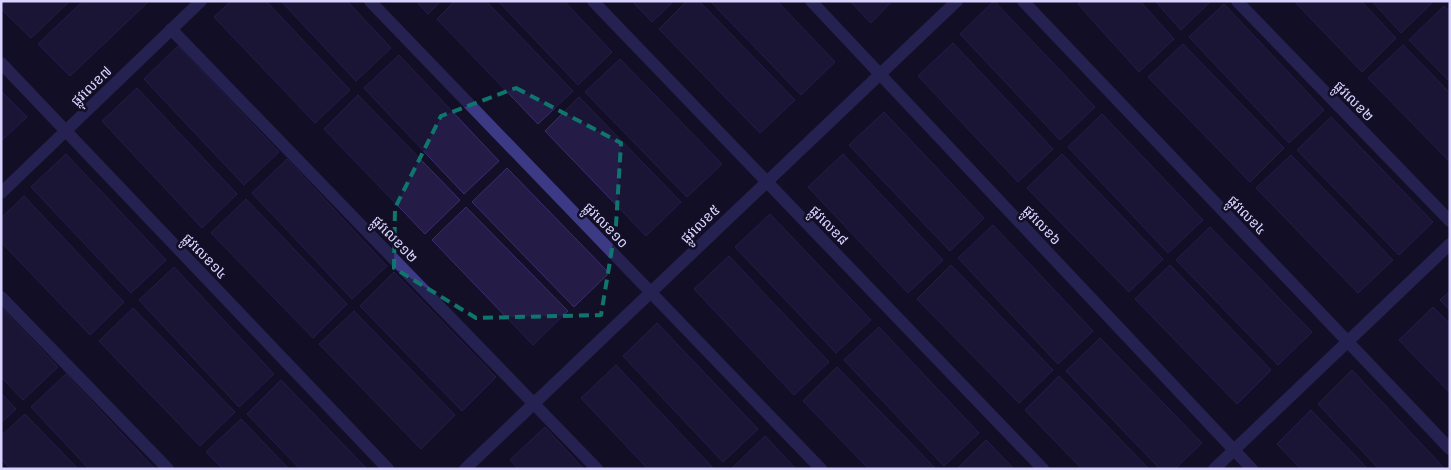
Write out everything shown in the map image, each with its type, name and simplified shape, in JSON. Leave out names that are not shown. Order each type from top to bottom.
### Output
[{"type":"street","name":"ផ្លុវលេខ៧","points":[[1,193],[201,1]]},
{"type":"street","name":"ផ្លូវលេខ១០","points":[[370,1],[821,469]]},
{"type":"street","name":"ផ្លូវលេខ៨","points":[[593,1],[1043,469]]},
{"type":"street","name":"ផ្លូវលេខ៦","points":[[811,1],[1252,469]]},
{"type":"street","name":"ផ្លូវលេខ៥","points":[[465,469],[957,1]]},
{"type":"street","name":"ផ្លូវលេខ៤","points":[[1023,1],[1450,449]]},
{"type":"street","name":"ផ្លូវលេខ២","points":[[1237,1],[1450,221]]},
{"type":"street","name":"ផ្លូវលេខ១២","points":[[172,30],[597,469]]},
{"type":"street","name":"ផ្លូវលេខ១៤","points":[[1,63],[388,469]]},
{"type":"street","points":[[1214,469],[1450,244]]},
{"type":"street","points":[[1,297],[168,469]]},
{"type":"highlighted area","points":[[516,88],[621,143],[616,225],[601,315],[476,318],[394,268],[395,208],[441,116]]},
{"type":"building","points":[[5,1],[70,1],[31,38],[1,9],[1,5]]},
{"type":"building","points":[[83,1],[149,1],[70,76],[38,44]]},
{"type":"building","points":[[231,1],[266,1],[350,90],[315,123],[214,17]]},
{"type":"building","points":[[281,1],[347,1],[391,48],[356,81]]},
{"type":"building","points":[[416,1],[441,1],[428,14]]},
{"type":"building","points":[[455,1],[486,1],[573,91],[538,124],[437,19]]},
{"type":"building","points":[[498,1],[564,1],[612,52],[578,85]]},
{"type":"building","points":[[632,1],[674,1],[652,22]]},
{"type":"building","points":[[687,1],[699,1],[795,100],[760,133],[659,29]]},
{"type":"building","points":[[710,1],[777,1],[835,62],[801,95]]},
{"type":"building","points":[[850,1],[892,1],[871,23]]},
{"type":"building","points":[[994,1],[1095,107],[1060,140],[960,34]]},
{"type":"building","points":[[1081,1],[1140,1],[1174,39],[1139,72],[1078,4]]},
{"type":"building","points":[[1155,1],[1211,1],[1181,30]]},
{"type":"building","points":[[1294,1],[1361,1],[1396,38],[1362,72]]},
{"type":"building","points":[[1372,1],[1434,1],[1401,33]]},
{"type":"building","points":[[1224,4],[1324,110],[1289,143],[1189,37]]},
{"type":"building","points":[[1444,6],[1450,12],[1450,82],[1409,40]]},
{"type":"building","points":[[953,43],[1053,149],[1018,182],[918,76]]},
{"type":"building","points":[[1183,44],[1284,148],[1250,182],[1148,77]]},
{"type":"building","points":[[1403,45],[1450,93],[1450,162],[1368,78]]},
{"type":"building","points":[[178,46],[279,152],[244,185],[144,79]]},
{"type":"building","points":[[399,55],[499,161],[464,194],[364,88]]},
{"type":"building","points":[[620,59],[722,164],[687,197],[585,92]]},
{"type":"building","points":[[137,88],[237,194],[202,228],[102,121]]},
{"type":"building","points":[[1,91],[27,117],[1,141]]},
{"type":"building","points":[[358,95],[460,200],[425,234],[324,129]]},
{"type":"building","points":[[579,97],[681,202],[646,236],[545,131]]},
{"type":"building","points":[[884,112],[984,218],[950,251],[849,145]]},
{"type":"building","points":[[1102,114],[1203,220],[1168,253],[1068,147]]},
{"type":"building","points":[[1331,117],[1433,222],[1399,255],[1297,150]]},
{"type":"building","points":[[66,154],[166,260],[131,293],[31,187]]},
{"type":"building","points":[[843,154],[943,260],[908,293],[808,187]]},
{"type":"building","points":[[1062,154],[1163,259],[1129,292],[1027,188]]},
{"type":"building","points":[[1291,155],[1393,260],[1358,293],[1256,188]]},
{"type":"building","points":[[287,159],[387,266],[352,299],[252,193]]},
{"type":"building","points":[[507,168],[609,273],[574,307],[472,202]]},
{"type":"building","points":[[24,196],[124,302],[90,335],[1,242],[1,218]]},
{"type":"building","points":[[246,199],[347,304],[313,338],[211,233]]},
{"type":"building","points":[[466,207],[568,311],[533,345],[432,240]]},
{"type":"building","points":[[770,214],[871,320],[836,353],[735,247]]},
{"type":"building","points":[[993,225],[1093,331],[1058,364],[958,258]]},
{"type":"building","points":[[1210,227],[1312,332],[1278,365],[1176,260]]},
{"type":"building","points":[[729,256],[829,362],[794,395],[694,289]]},
{"type":"building","points":[[951,265],[1053,370],[1019,403],[917,299]]},
{"type":"building","points":[[1170,265],[1271,370],[1237,404],[1135,299]]},
{"type":"building","points":[[174,267],[274,374],[239,407],[139,300]]},
{"type":"building","points":[[394,272],[496,377],[462,411],[360,306]]},
{"type":"building","points":[[1450,291],[1450,310],[1440,300]]},
{"type":"building","points":[[1,307],[58,367],[23,400],[1,377]]},
{"type":"building","points":[[1433,307],[1450,324],[1450,393],[1399,340]]},
{"type":"building","points":[[133,308],[235,412],[200,446],[99,341]]},
{"type":"building","points":[[354,311],[455,415],[421,449],[319,344]]},
{"type":"building","points":[[657,323],[758,429],[723,462],[623,356]]},
{"type":"building","points":[[879,327],[979,433],[944,466],[844,360]]},
{"type":"building","points":[[1100,338],[1202,443],[1175,469],[1160,469],[1066,371]]},
{"type":"building","points":[[616,365],[714,469],[648,469],[581,398]]},
{"type":"building","points":[[837,367],[936,469],[869,469],[803,401]]},
{"type":"building","points":[[1352,370],[1445,469],[1379,469],[1318,404]]},
{"type":"building","points":[[66,374],[155,469],[89,469],[31,407]]},
{"type":"building","points":[[1059,376],[1149,469],[1082,469],[1025,410]]},
{"type":"building","points":[[281,380],[367,469],[300,469],[247,414]]},
{"type":"building","points":[[1,393],[16,409],[1,423]]},
{"type":"building","points":[[1311,410],[1368,469],[1301,469],[1277,444]]},
{"type":"building","points":[[25,414],[78,469],[11,469],[1,459],[1,436]]},
{"type":"building","points":[[241,419],[289,469],[223,469],[206,452]]},
{"type":"building","points":[[545,427],[584,469],[518,469],[510,460]]},
{"type":"building","points":[[765,436],[796,469],[731,469]]},
{"type":"building","points":[[986,440],[1014,469],[957,469]]}]
